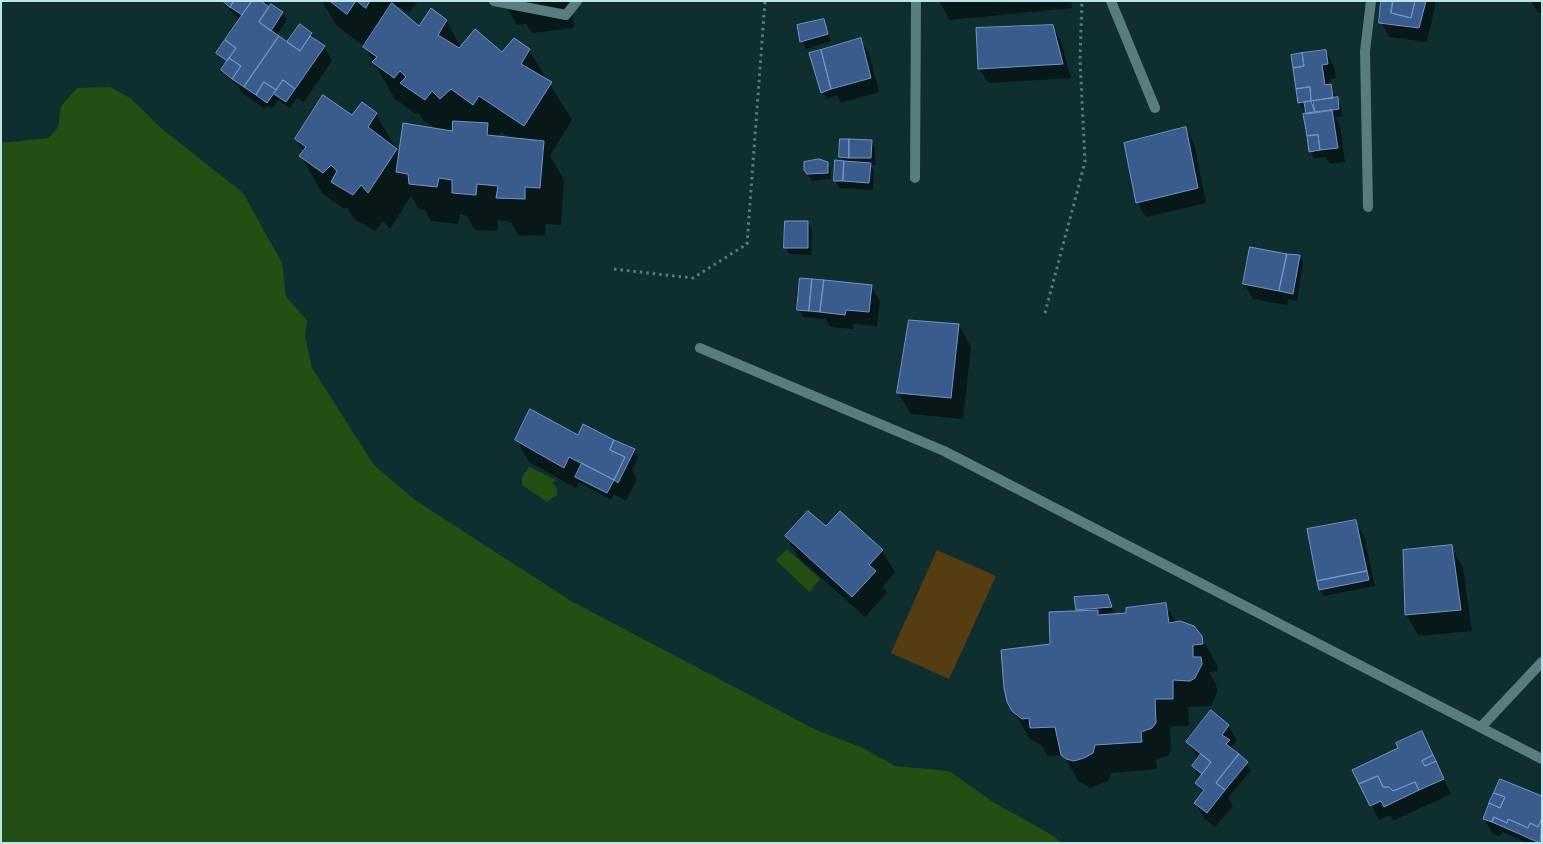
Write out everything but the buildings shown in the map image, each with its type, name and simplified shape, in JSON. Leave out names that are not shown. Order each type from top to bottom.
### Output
[{"type":"street","points":[[494,1],[566,15],[577,1]]},
{"type":"street","points":[[915,178],[916,1]]},
{"type":"street","points":[[1111,1],[1155,108]]},
{"type":"street","points":[[1368,207],[1365,51],[1371,1]]},
{"type":"street","points":[[700,348],[944,450],[1542,759]]},
{"type":"street","points":[[1481,727],[1542,662]]},
{"type":"path","points":[[614,269],[693,278],[747,244],[765,1]]},
{"type":"path","points":[[1046,313],[1085,162],[1080,59],[1082,1]]},
{"type":"shaded area","points":[[110,87],[130,98],[161,128],[243,193],[282,263],[286,297],[307,320],[305,336],[312,368],[374,465],[415,500],[571,601],[814,729],[863,748],[895,766],[949,771],[993,802],[1052,835],[1062,843],[1,843],[1,143],[49,138],[58,127],[61,106],[77,88]]},
{"type":"shaded area","points":[[529,467],[556,480],[552,483],[557,488],[557,495],[547,502],[522,485],[522,477]]},
{"type":"shaded area","points":[[787,549],[820,579],[809,592],[776,560]]},
{"type":"shaded area","points":[[937,550],[996,576],[949,679],[891,653]]}]
